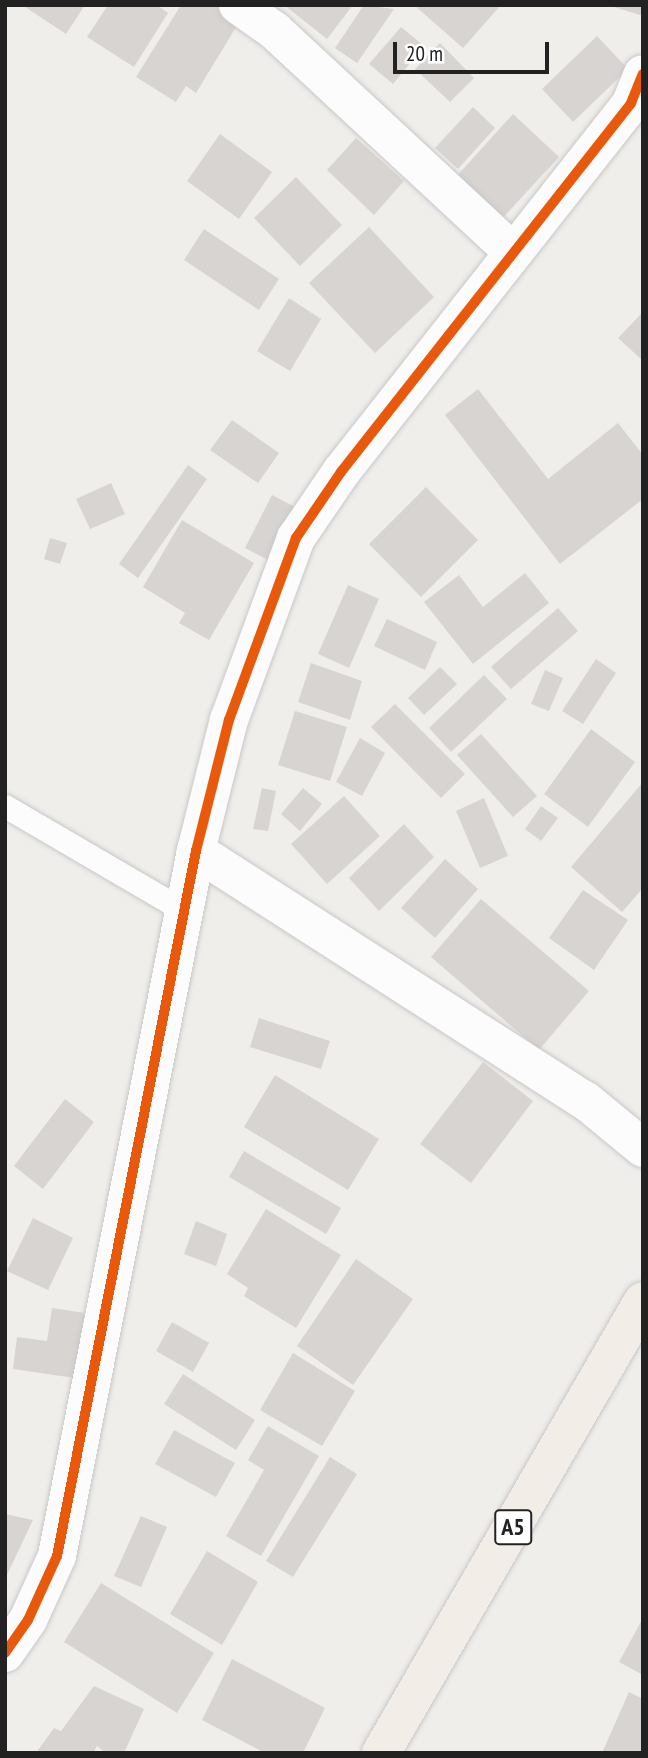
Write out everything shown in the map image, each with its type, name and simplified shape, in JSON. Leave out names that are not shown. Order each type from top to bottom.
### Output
[{"type":"main road","name":"A5","points":[[381,1753],[643,1301]]},
{"type":"street","points":[[238,5],[275,31],[513,252]]},
{"type":"street","points":[[5,1653],[57,1556],[196,851],[229,720],[296,538],[341,472],[631,103],[643,74]]},
{"type":"street","points":[[196,851],[586,1101],[643,1148]]},
{"type":"lane","points":[[5,806],[184,911]]},
{"type":"building","points":[[22,5],[85,5],[66,34]]},
{"type":"building","points":[[108,5],[157,5],[168,13],[134,67],[87,37]]},
{"type":"building","points":[[181,5],[219,5],[241,19],[196,93],[186,86],[176,102],[136,77]]},
{"type":"building","points":[[284,5],[353,5],[327,39]]},
{"type":"building","points":[[364,5],[394,9],[357,63],[335,48]]},
{"type":"building","points":[[414,5],[501,5],[463,48]]},
{"type":"building","points":[[643,5],[643,16],[611,6]]},
{"type":"building","points":[[401,27],[424,46],[393,84],[369,64]]},
{"type":"building","points":[[597,36],[628,69],[573,122],[542,89]]},
{"type":"building","points":[[440,43],[474,78],[450,102],[415,69]]},
{"type":"building","points":[[473,107],[495,128],[458,169],[435,148]]},
{"type":"building","points":[[513,114],[559,157],[499,222],[454,179]]},
{"type":"building","points":[[220,134],[272,172],[239,219],[187,181]]},
{"type":"building","points":[[356,138],[404,181],[374,215],[327,170]]},
{"type":"building","points":[[296,177],[342,225],[300,266],[254,218]]},
{"type":"building","points":[[369,227],[434,297],[375,353],[309,283]]},
{"type":"building","points":[[204,229],[279,279],[259,310],[184,260]]},
{"type":"building","points":[[289,298],[321,319],[290,371],[257,351]]},
{"type":"building","points":[[643,312],[643,361],[618,338]]},
{"type":"building","points":[[478,389],[548,479],[618,423],[643,455],[643,499],[560,564],[445,415]]},
{"type":"building","points":[[232,420],[279,453],[258,483],[210,450]]},
{"type":"building","points":[[188,465],[207,479],[138,578],[119,564]]},
{"type":"building","points":[[111,483],[125,514],[90,529],[76,499]]},
{"type":"building","points":[[426,487],[478,540],[421,597],[369,544]]},
{"type":"building","points":[[272,495],[295,507],[268,560],[245,548]]},
{"type":"building","points":[[182,520],[254,563],[209,640],[179,623],[185,613],[143,587]]},
{"type":"building","points":[[50,538],[67,543],[60,564],[44,559]]},
{"type":"building","points":[[525,573],[549,603],[473,664],[424,602],[459,575],[483,607]]},
{"type":"building","points":[[348,585],[379,599],[349,668],[318,654]]},
{"type":"building","points":[[558,608],[578,631],[511,689],[491,667]]},
{"type":"building","points":[[387,619],[437,642],[425,670],[374,646]]},
{"type":"building","points":[[596,659],[616,673],[583,724],[562,711]]},
{"type":"building","points":[[311,663],[362,681],[350,720],[298,702]]},
{"type":"building","points":[[440,667],[457,684],[424,715],[408,698]]},
{"type":"building","points":[[545,670],[563,678],[549,711],[531,704]]},
{"type":"building","points":[[484,675],[507,699],[451,752],[429,728]]},
{"type":"building","points":[[395,704],[465,774],[441,798],[371,727]]},
{"type":"building","points":[[295,711],[347,727],[330,781],[278,765]]},
{"type":"building","points":[[591,729],[635,762],[588,827],[544,794]]},
{"type":"building","points":[[481,734],[537,796],[513,817],[457,755]]},
{"type":"building","points":[[360,738],[385,753],[362,796],[336,782]]},
{"type":"building","points":[[643,782],[643,888],[622,912],[571,867]]},
{"type":"building","points":[[262,788],[276,791],[268,831],[253,829]]},
{"type":"building","points":[[303,788],[322,804],[300,831],[281,814]]},
{"type":"building","points":[[344,796],[380,836],[327,884],[291,844]]},
{"type":"building","points":[[484,798],[508,856],[480,868],[456,811]]},
{"type":"building","points":[[541,806],[558,818],[541,841],[525,829]]},
{"type":"building","points":[[404,824],[434,857],[379,911],[349,878]]},
{"type":"building","points":[[445,859],[478,889],[435,938],[401,908]]},
{"type":"building","points":[[583,890],[628,920],[594,970],[549,938]]},
{"type":"building","points":[[481,899],[589,991],[539,1050],[431,957]]},
{"type":"building","points":[[259,1018],[330,1041],[321,1069],[250,1047]]},
{"type":"building","points":[[483,1062],[533,1101],[471,1183],[420,1144]]},
{"type":"building","points":[[275,1075],[379,1139],[348,1190],[244,1127]]},
{"type":"building","points":[[65,1099],[94,1122],[43,1189],[14,1166]]},
{"type":"building","points":[[244,1151],[341,1208],[326,1234],[229,1177]]},
{"type":"building","points":[[266,1209],[341,1255],[296,1328],[244,1296],[248,1288],[227,1274]]},
{"type":"building","points":[[33,1218],[73,1238],[48,1290],[7,1271]]},
{"type":"building","points":[[196,1221],[227,1234],[216,1266],[184,1254]]},
{"type":"building","points":[[356,1259],[413,1299],[353,1385],[297,1346]]},
{"type":"building","points":[[52,1308],[85,1313],[75,1378],[13,1369],[17,1337],[47,1341]]},
{"type":"building","points":[[172,1322],[209,1343],[193,1372],[156,1351]]},
{"type":"building","points":[[293,1353],[355,1391],[322,1446],[260,1410]]},
{"type":"building","points":[[183,1374],[255,1420],[236,1450],[164,1404]]},
{"type":"building","points":[[268,1426],[319,1456],[261,1556],[226,1536],[264,1470],[248,1460]]},
{"type":"building","points":[[174,1430],[235,1463],[216,1497],[155,1464]]},
{"type":"building","points":[[330,1457],[357,1474],[293,1577],[266,1561]]},
{"type":"building","points":[[5,1514],[33,1520],[5,1579]]},
{"type":"building","points":[[141,1516],[167,1527],[141,1587],[114,1576]]},
{"type":"building","points":[[207,1551],[258,1582],[222,1645],[170,1614]]},
{"type":"building","points":[[101,1583],[214,1653],[177,1713],[64,1642]]},
{"type":"building","points":[[643,1618],[643,1675],[619,1662]]},
{"type":"building","points":[[232,1659],[325,1708],[303,1753],[265,1753],[202,1720]]},
{"type":"building","points":[[94,1686],[144,1709],[124,1753],[106,1753],[97,1746],[93,1753],[36,1753],[54,1728],[61,1731]]},
{"type":"building","points":[[629,1692],[643,1699],[643,1753],[602,1753]]},
{"type":"cycle path","points":[[5,1653],[28,1620],[57,1556],[196,851],[229,720],[296,538],[341,472],[631,103],[643,74]]}]
